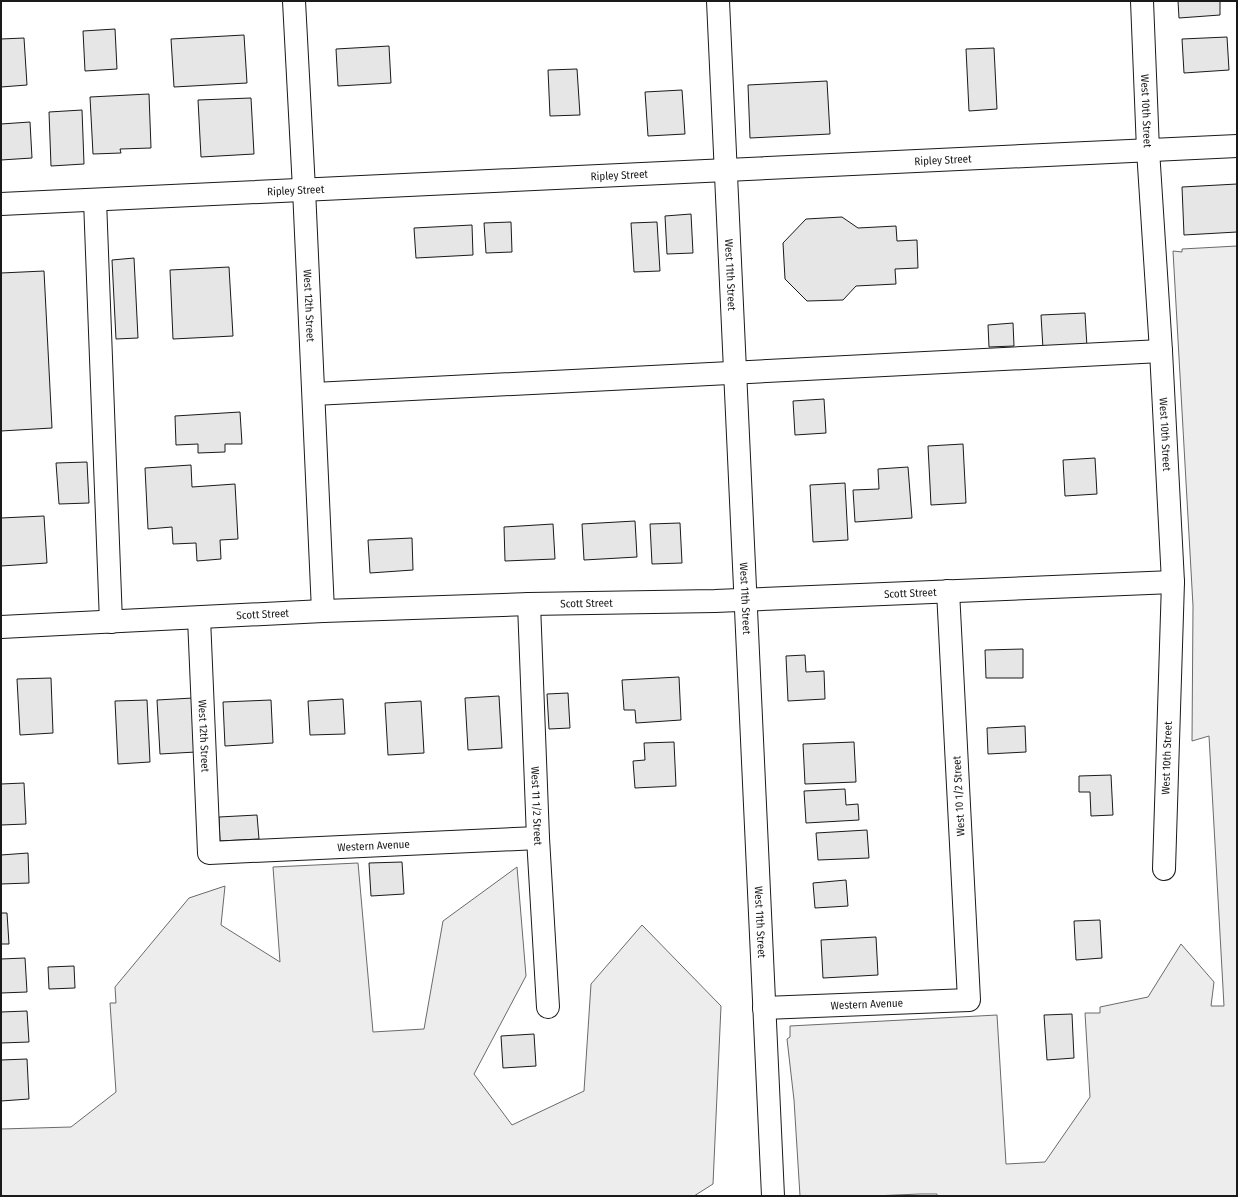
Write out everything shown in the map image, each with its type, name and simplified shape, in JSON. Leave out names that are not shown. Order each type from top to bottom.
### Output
[{"type":"street","name":"West 12th Street","points":[[294,1],[314,394],[323,611]]},
{"type":"street","name":"West 11th Street","points":[[718,1],[727,169],[773,1196]]},
{"type":"street","name":"West 10th Street","points":[[1142,1],[1148,150],[1161,352],[1173,582],[1164,869]]},
{"type":"street","name":"Ripley Street","points":[[1,204],[1237,146]]},
{"type":"street","points":[[95,200],[110,622]]},
{"type":"street","points":[[314,394],[1161,352]]},
{"type":"street","name":"Scott Street","points":[[1,627],[323,611],[528,604],[715,601],[746,598],[1173,582]]},
{"type":"street","name":"West 10 1/2 Street","points":[[948,591],[970,1000]]},
{"type":"street","name":"West 11 1/2 Street","points":[[528,604],[538,838],[548,1007]]},
{"type":"street","name":"West 12th Street","points":[[198,618],[209,853]]},
{"type":"street","name":"Western Avenue","points":[[209,853],[538,838]]},
{"type":"street","name":"Western Avenue","points":[[764,1008],[970,1000]]},
{"type":"shaded area","points":[[1237,246],[1237,1196],[937,1196],[937,1194],[920,1194],[873,1196],[800,1196],[794,1100],[787,1039],[790,1037],[790,1026],[997,1015],[1006,1164],[1045,1162],[1090,1097],[1085,1013],[1100,1013],[1100,1007],[1148,997],[1181,944],[1214,982],[1211,1006],[1224,1006],[1209,736],[1192,741],[1193,606],[1173,251],[1182,252],[1182,249]]},
{"type":"shaded area","points":[[358,863],[373,1032],[424,1029],[443,921],[517,867],[526,976],[474,1074],[512,1125],[584,1091],[591,984],[642,925],[721,1006],[713,1184],[694,1196],[1,1196],[1,1129],[71,1127],[116,1092],[110,1003],[116,1003],[115,987],[189,898],[225,886],[221,925],[280,962],[273,867]]},
{"type":"building","points":[[1178,1],[1220,1],[1220,15],[1179,18]]},
{"type":"building","points":[[115,29],[117,69],[85,71],[83,31]]},
{"type":"building","points":[[244,35],[247,83],[174,87],[171,39]]},
{"type":"building","points":[[1227,37],[1229,70],[1184,73],[1182,39]]},
{"type":"building","points":[[24,38],[27,85],[1,87],[1,39]]},
{"type":"building","points":[[389,46],[391,83],[338,86],[336,49]]},
{"type":"building","points":[[994,48],[997,109],[969,111],[966,49]]},
{"type":"building","points":[[577,69],[580,115],[550,116],[548,70]]},
{"type":"building","points":[[827,81],[830,134],[750,138],[748,85]]},
{"type":"building","points":[[682,90],[685,134],[648,136],[645,92]]},
{"type":"building","points":[[149,94],[151,148],[120,149],[121,153],[93,154],[90,97]]},
{"type":"building","points":[[251,98],[254,154],[201,157],[198,100]]},
{"type":"building","points":[[82,110],[84,164],[51,166],[49,112]]},
{"type":"building","points":[[30,122],[32,158],[1,160],[1,124]]},
{"type":"building","points":[[1237,184],[1237,232],[1184,235],[1182,187]]},
{"type":"building","points":[[691,214],[693,253],[667,254],[665,216]]},
{"type":"building","points":[[842,217],[858,228],[896,226],[897,241],[917,240],[918,268],[895,269],[896,284],[856,286],[843,300],[807,301],[785,279],[783,243],[806,219]]},
{"type":"building","points":[[511,222],[512,252],[486,253],[484,223]]},
{"type":"building","points":[[657,222],[660,271],[634,272],[631,223]]},
{"type":"building","points":[[472,225],[473,255],[416,258],[414,228]]},
{"type":"building","points":[[134,258],[138,338],[116,339],[112,260]]},
{"type":"building","points":[[229,267],[233,336],[173,339],[170,270]]},
{"type":"building","points":[[44,271],[52,428],[1,431],[1,273]]},
{"type":"building","points":[[1085,313],[1087,347],[1043,349],[1041,315]]},
{"type":"building","points":[[1013,323],[1014,346],[989,347],[988,325]]},
{"type":"building","points":[[824,399],[826,433],[795,435],[793,401]]},
{"type":"building","points":[[240,412],[242,444],[225,444],[225,452],[198,453],[198,444],[176,445],[175,416]]},
{"type":"building","points":[[963,444],[966,503],[931,505],[928,446]]},
{"type":"building","points":[[1095,458],[1097,494],[1065,496],[1063,460]]},
{"type":"building","points":[[87,462],[89,503],[59,504],[56,463]]},
{"type":"building","points":[[191,465],[192,487],[235,484],[238,539],[220,540],[221,559],[197,561],[196,543],[173,544],[172,527],[148,529],[145,468]]},
{"type":"building","points":[[908,467],[912,518],[855,522],[853,490],[879,489],[878,469]]},
{"type":"building","points":[[845,483],[848,540],[813,542],[810,485]]},
{"type":"building","points":[[44,516],[47,563],[1,566],[1,518]]},
{"type":"building","points":[[635,521],[637,557],[584,560],[582,524]]},
{"type":"building","points":[[680,523],[682,563],[652,564],[650,524]]},
{"type":"building","points":[[553,524],[555,559],[505,561],[504,527]]},
{"type":"building","points":[[412,538],[413,570],[370,573],[368,540]]},
{"type":"building","points":[[1023,649],[1023,678],[986,678],[985,650]]},
{"type":"building","points":[[805,655],[806,672],[824,671],[825,699],[788,701],[786,656]]},
{"type":"building","points":[[679,677],[681,720],[636,723],[635,710],[624,710],[622,680]]},
{"type":"building","points":[[51,678],[53,733],[20,735],[17,679]]},
{"type":"building","points":[[568,693],[570,728],[549,729],[547,694]]},
{"type":"building","points":[[499,696],[502,748],[468,750],[465,698]]},
{"type":"building","points":[[193,698],[196,752],[160,754],[157,700]]},
{"type":"building","points":[[343,699],[345,734],[310,735],[308,701]]},
{"type":"building","points":[[147,700],[150,762],[118,764],[115,701]]},
{"type":"building","points":[[271,700],[273,743],[225,746],[223,702]]},
{"type":"building","points":[[421,701],[424,753],[388,755],[385,703]]},
{"type":"building","points":[[1025,726],[1026,752],[988,754],[987,728]]},
{"type":"building","points":[[674,742],[676,786],[635,788],[633,761],[645,760],[644,743]]},
{"type":"building","points":[[854,742],[856,782],[805,784],[803,744]]},
{"type":"building","points":[[1111,775],[1113,815],[1091,816],[1090,792],[1079,792],[1079,776]]},
{"type":"building","points":[[24,783],[26,824],[1,825],[1,784]]},
{"type":"building","points":[[845,789],[846,805],[858,804],[859,820],[806,823],[804,791]]},
{"type":"building","points":[[257,815],[259,839],[220,841],[219,817]]},
{"type":"building","points":[[867,830],[869,858],[818,860],[816,833]]},
{"type":"building","points":[[28,853],[29,883],[1,884],[1,855]]},
{"type":"building","points":[[402,862],[404,894],[371,896],[369,863]]},
{"type":"building","points":[[846,880],[848,906],[815,908],[813,883]]},
{"type":"building","points":[[1,913],[7,913],[9,944],[1,944]]},
{"type":"building","points":[[1100,920],[1102,958],[1076,960],[1074,921]]},
{"type":"building","points":[[876,937],[878,975],[823,978],[821,940]]},
{"type":"building","points":[[25,958],[27,992],[1,993],[1,959]]},
{"type":"building","points":[[74,966],[75,988],[49,989],[48,967]]},
{"type":"building","points":[[27,1011],[29,1042],[1,1043],[1,1012]]},
{"type":"building","points":[[1072,1014],[1074,1058],[1047,1060],[1044,1015]]},
{"type":"building","points":[[534,1034],[536,1066],[503,1068],[501,1036]]},
{"type":"building","points":[[27,1059],[29,1099],[1,1101],[1,1060]]}]
